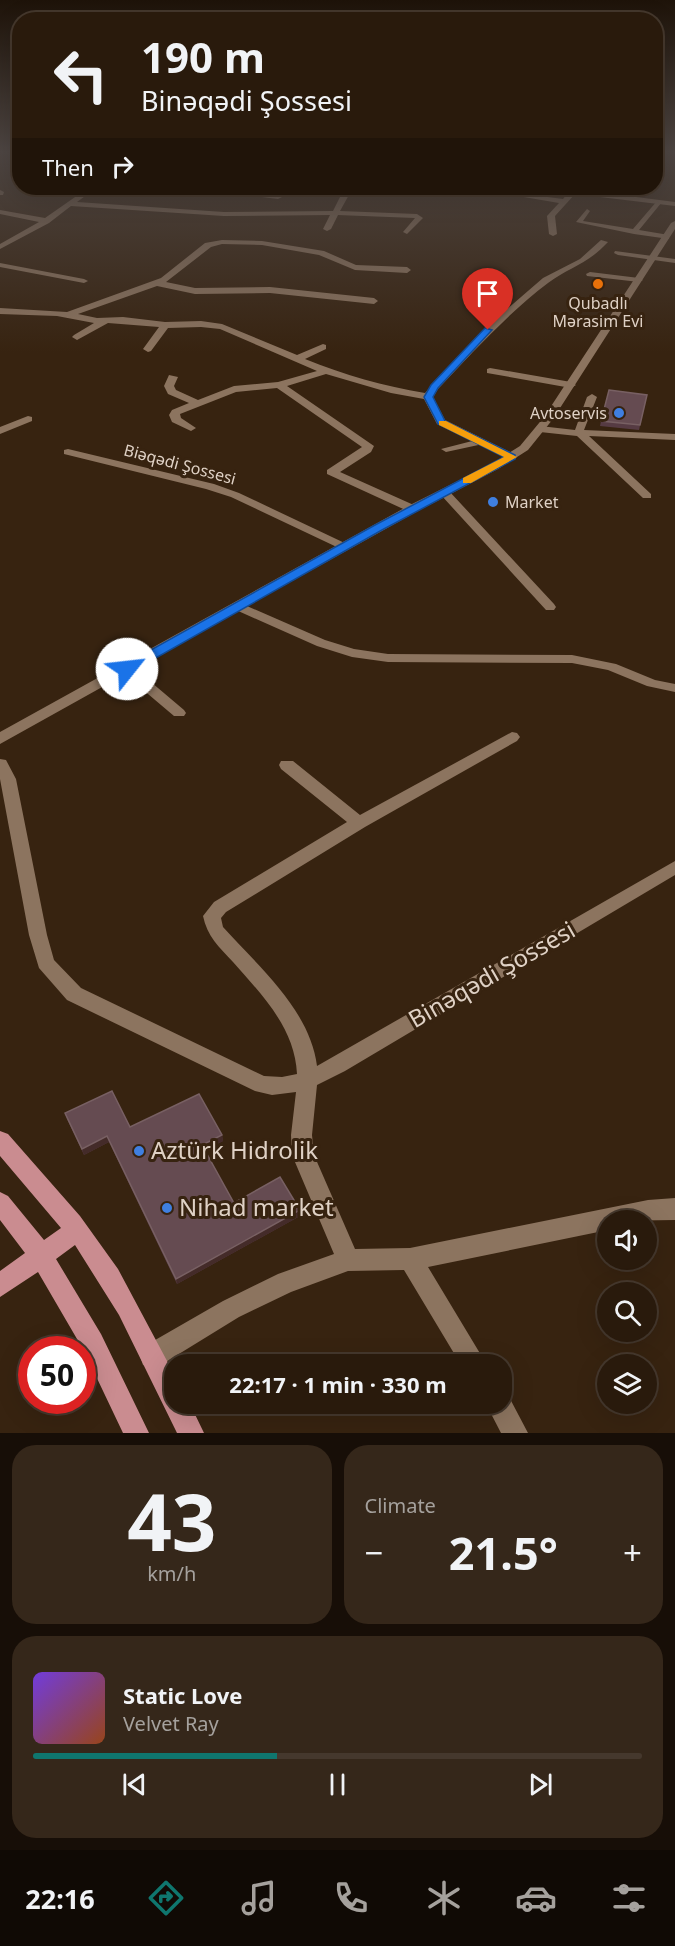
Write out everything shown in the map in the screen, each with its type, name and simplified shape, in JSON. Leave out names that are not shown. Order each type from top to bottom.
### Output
[{"type":"main road","points":[[0,1141],[38,1182],[77,1230],[109,1276],[164,1380]]},
{"type":"main road","points":[[0,1203],[42,1257],[70,1302],[136,1433]]},
{"type":"main road","points":[[0,1285],[77,1230]]},
{"type":"main road","points":[[181,1414],[191,1433]]},
{"type":"street","points":[[35,219],[46,221]]},
{"type":"street","points":[[0,247],[49,219]]},
{"type":"street","points":[[327,229],[333,219]]},
{"type":"street","points":[[407,232],[418,219]]},
{"type":"street","points":[[551,219],[553,234]]},
{"type":"street","points":[[0,739],[412,509],[512,457],[524,448],[571,385],[653,258],[668,240],[675,224]]},
{"type":"street","points":[[69,315],[157,284],[208,245],[222,242],[262,243],[321,253],[355,267],[407,270]]},
{"type":"street","points":[[428,397],[439,381],[488,330],[546,280],[583,261],[604,242]]},
{"type":"street","points":[[157,284],[182,290],[214,292],[270,290],[374,301]]},
{"type":"street","points":[[206,300],[214,292]]},
{"type":"street","points":[[0,311],[69,315],[88,320],[123,320],[165,325],[201,324],[222,327],[326,371],[395,391],[428,397]]},
{"type":"street","points":[[77,337],[105,321]]},
{"type":"street","points":[[147,350],[165,325]]},
{"type":"street","points":[[298,358],[322,347]]},
{"type":"street","name":"Biəqədi Şossesi","points":[[191,428],[176,420],[174,416],[176,412],[234,389],[279,385],[326,371]]},
{"type":"street","points":[[173,377],[170,386],[172,392],[196,403]]},
{"type":"street","points":[[279,385],[368,446],[367,450],[331,472],[412,509]]},
{"type":"street","points":[[428,397],[441,422],[512,457]]},
{"type":"street","points":[[0,431],[28,419]]},
{"type":"street","name":"Biəqədi Şossesi","points":[[68,452],[210,486],[235,495],[345,546]]},
{"type":"street","points":[[127,669],[179,713]]},
{"type":"street","points":[[348,1260],[301,1147],[307,1080],[304,1049],[295,1029],[280,1007],[215,930],[212,916],[220,907],[360,822],[512,737]]},
{"type":"street","name":"Binəqədi Şossesi","points":[[0,764],[8,780],[38,935],[46,963],[75,994],[262,1085],[277,1087],[307,1080],[338,1065],[675,867]]},
{"type":"street","points":[[287,765],[360,822]]},
{"type":"street","points":[[152,1356],[231,1309],[285,1282],[348,1260],[410,1259],[648,1211],[675,1209]]},
{"type":"street","points":[[410,1259],[468,1354]]},
{"type":"street","points":[[505,1414],[515,1433]]},
{"type":"lane","points":[[582,219],[579,222],[668,240]]},
{"type":"lane","points":[[634,232],[645,219]]},
{"type":"lane","points":[[618,253],[675,261]]},
{"type":"lane","points":[[0,266],[84,280]]},
{"type":"lane","points":[[590,274],[639,280]]},
{"type":"lane","points":[[490,370],[571,385]]},
{"type":"lane","points":[[592,397],[579,427],[580,433],[647,496]]},
{"type":"lane","points":[[540,429],[675,437]]},
{"type":"lane","points":[[446,449],[480,442]]},
{"type":"lane","points":[[445,493],[550,607]]},
{"type":"lane","points":[[240,607],[321,643],[352,653],[388,658],[572,659],[612,667],[652,683],[675,688]]},
{"type":"building","points":[[609,390],[647,395],[640,425],[601,421]]},
{"type":"building","points":[[112,1091],[130,1127],[199,1094],[222,1135],[202,1145],[234,1203],[280,1177],[300,1210],[176,1279],[107,1136],[82,1149],[65,1113]]},
{"type":"slow traffic","points":[[443,423],[512,457],[467,481]]},
{"type":"place","name":"Qubadlı Mərasim Evi","points":[[598,284]]},
{"type":"place","name":"Avtoservis","points":[[619,413]]},
{"type":"place","name":"Market","points":[[493,502]]},
{"type":"place","name":"Aztürk Hidrolik","points":[[139,1151]]},
{"type":"place","name":"Nihad market","points":[[167,1208]]},
{"type":"route","points":[[127,669],[412,509],[512,457],[441,422],[428,397],[434,387],[488,330]]}]
